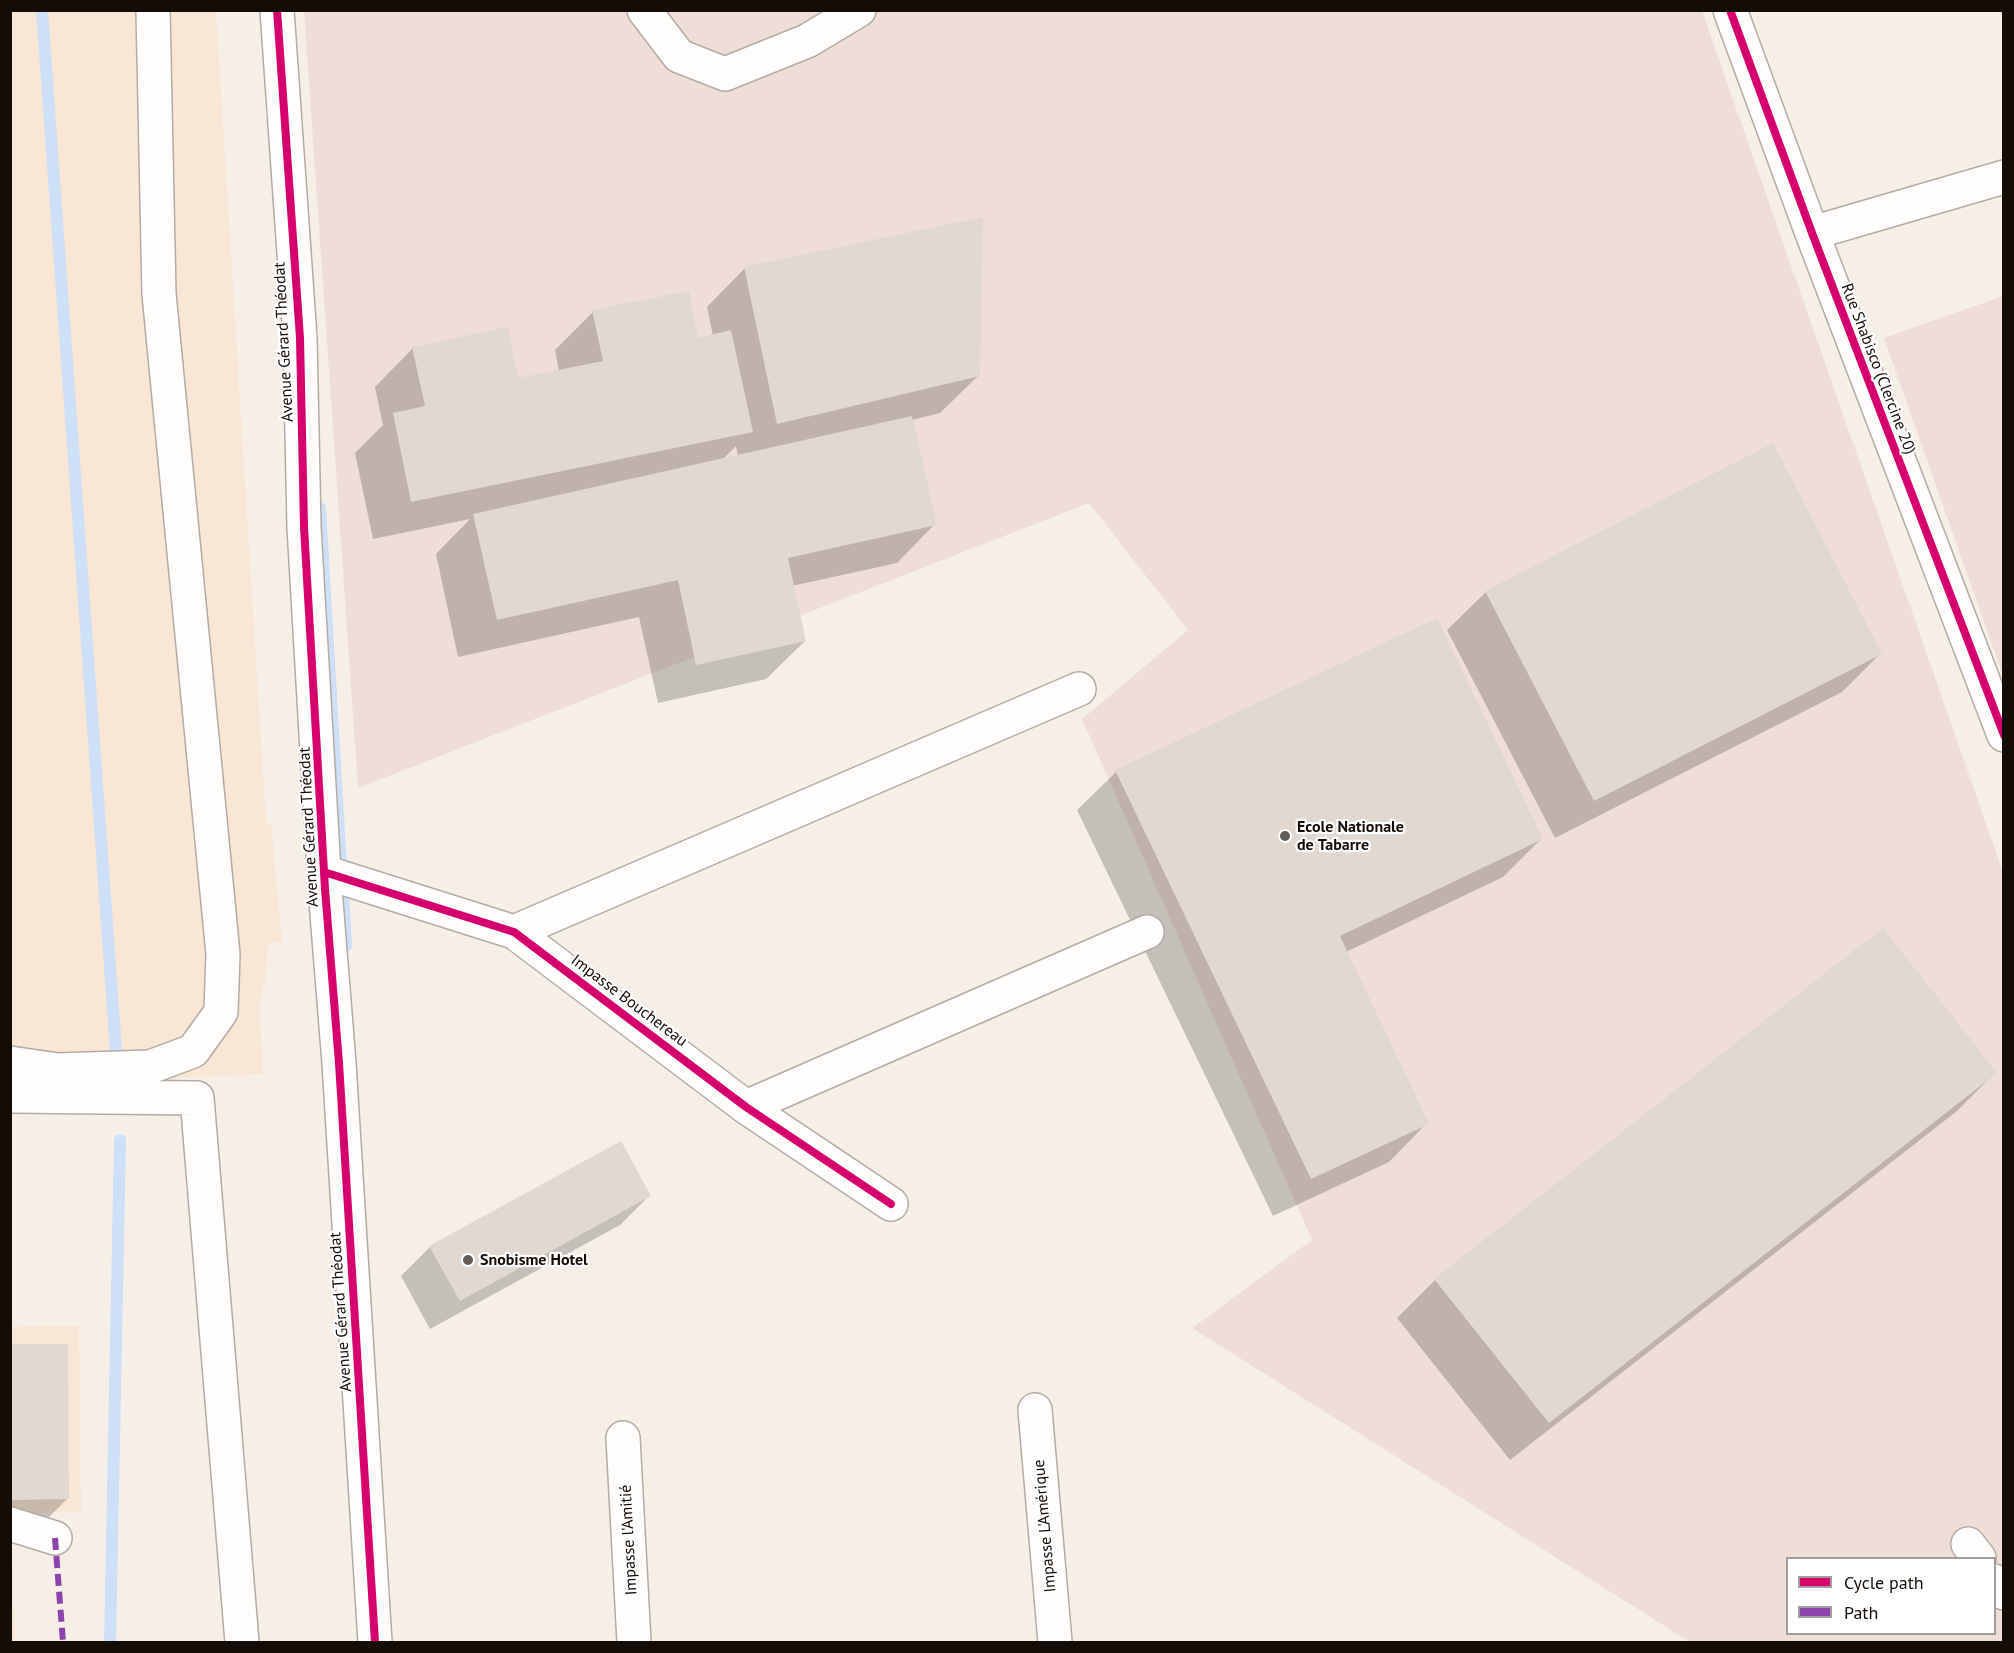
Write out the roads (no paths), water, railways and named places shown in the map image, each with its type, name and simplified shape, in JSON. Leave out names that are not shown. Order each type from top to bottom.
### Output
[{"type":"street","points":[[10,1063],[58,1070],[150,1067],[193,1051],[221,1012],[223,954],[159,294],[153,10]]},
{"type":"street","name":"Avenue Gérard Théodat","points":[[277,10],[300,338],[304,527],[324,872],[339,1063],[375,1642]]},
{"type":"street","points":[[644,10],[679,56],[725,75],[807,41],[859,10]]},
{"type":"street","name":"Rue Shabisco (Clercine 20)","points":[[1730,10],[2004,735]]},
{"type":"street","points":[[1812,232],[2004,177]]},
{"type":"street","points":[[514,932],[1078,689]]},
{"type":"street","name":"Impasse Bouchereau","points":[[324,872],[514,932],[746,1107],[891,1204]]},
{"type":"street","points":[[746,1107],[1147,932]]},
{"type":"street","points":[[10,1096],[197,1098],[242,1642]]},
{"type":"street","name":"Impasse L'Amérique","points":[[1035,1410],[1055,1642]]},
{"type":"street","name":"Impasse l'Amitié","points":[[623,1438],[634,1642]]},
{"type":"street","points":[[10,1524],[56,1538]]},
{"type":"waterway","points":[[42,10],[117,1065]]},
{"type":"waterway","points":[[320,508],[341,867]]},
{"type":"waterway","points":[[343,891],[346,946]]},
{"type":"waterway","points":[[110,1642],[120,1140]]},
{"type":"place","name":"Ecole Nationale de Tabarre","points":[[1285,836]]},
{"type":"place","name":"Snobisme Hotel","points":[[468,1260]]}]
